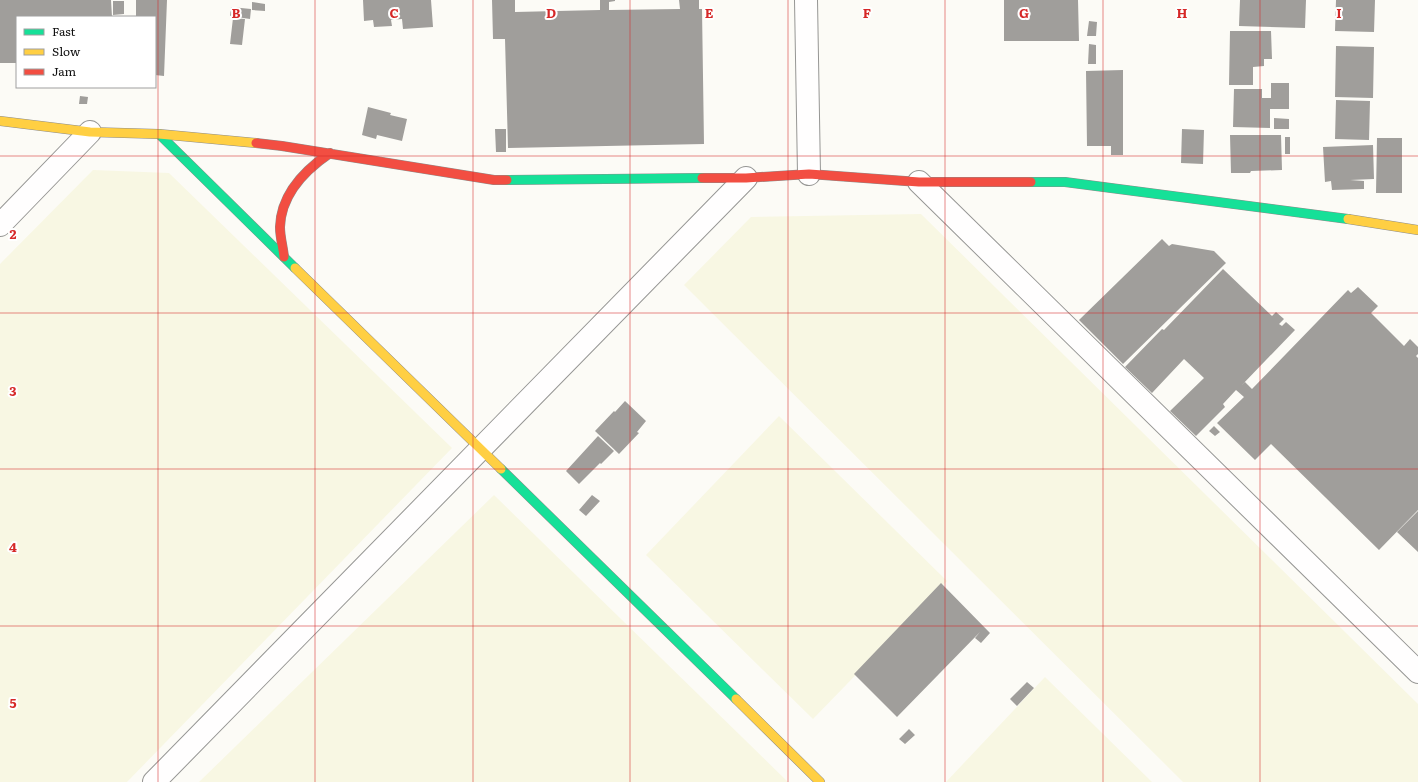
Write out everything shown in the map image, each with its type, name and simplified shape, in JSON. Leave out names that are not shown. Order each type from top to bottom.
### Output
[{"type":"street","points":[[806,0],[809,174]]},
{"type":"street","points":[[0,121],[90,132],[159,134],[282,146],[494,180],[746,178],[809,174],[919,182],[1065,182],[1315,214],[1418,230]]},
{"type":"street","points":[[0,225],[90,132]]},
{"type":"street","points":[[159,134],[820,782]]},
{"type":"street","points":[[284,257],[280,226],[285,205],[294,185],[306,171],[330,153]]},
{"type":"street","points":[[154,782],[746,178]]},
{"type":"street","points":[[919,182],[1418,672]]},
{"type":"green space","points":[[93,170],[169,173],[452,448],[127,782],[0,782],[0,264]]},
{"type":"green space","points":[[921,214],[1418,704],[1418,782],[1183,782],[684,285],[751,217]]},
{"type":"green space","points":[[779,416],[947,581],[813,719],[646,555]]},
{"type":"green space","points":[[494,495],[788,782],[199,782]]},
{"type":"green space","points":[[1045,677],[1152,782],[946,782]]},
{"type":"building","points":[[0,0],[111,0],[112,16],[16,16],[16,63],[0,63]]},
{"type":"building","points":[[136,0],[167,0],[164,76],[156,75],[156,16],[136,16]]},
{"type":"building","points":[[363,0],[431,0],[433,27],[403,29],[402,19],[391,20],[392,26],[374,27],[373,20],[364,21]]},
{"type":"building","points":[[492,0],[515,0],[515,12],[600,10],[600,0],[615,0],[609,2],[609,10],[680,9],[679,0],[699,0],[699,9],[702,9],[704,144],[508,148],[505,39],[493,39]]},
{"type":"building","points":[[1004,0],[1078,0],[1079,41],[1004,41]]},
{"type":"building","points":[[1240,0],[1306,0],[1305,28],[1239,26]]},
{"type":"building","points":[[1336,0],[1375,0],[1374,32],[1335,31]]},
{"type":"building","points":[[113,1],[124,1],[124,14],[113,15]]},
{"type":"building","points":[[252,2],[265,4],[265,11],[252,10]]},
{"type":"building","points":[[231,7],[251,9],[250,19],[230,16]]},
{"type":"building","points":[[233,18],[245,19],[242,45],[230,44]]},
{"type":"building","points":[[1089,21],[1097,22],[1096,36],[1087,36]]},
{"type":"building","points":[[1230,31],[1271,31],[1272,59],[1264,59],[1264,66],[1253,67],[1253,85],[1229,85]]},
{"type":"building","points":[[1089,44],[1096,45],[1096,64],[1088,64]]},
{"type":"building","points":[[1336,46],[1374,47],[1373,98],[1335,97]]},
{"type":"building","points":[[1123,70],[1123,155],[1111,155],[1111,146],[1087,146],[1086,71]]},
{"type":"building","points":[[1271,83],[1289,83],[1289,109],[1270,109],[1270,128],[1233,127],[1234,89],[1262,89],[1262,98],[1271,98]]},
{"type":"building","points":[[80,96],[88,97],[87,104],[79,104]]},
{"type":"building","points":[[1336,100],[1370,101],[1369,140],[1335,139]]},
{"type":"building","points":[[368,107],[407,119],[402,141],[377,135],[376,139],[362,135]]},
{"type":"building","points":[[1274,118],[1289,119],[1289,129],[1274,129]]},
{"type":"building","points":[[495,129],[506,129],[506,152],[496,152]]},
{"type":"building","points":[[1182,129],[1204,130],[1203,164],[1181,163]]},
{"type":"building","points":[[1230,135],[1281,135],[1282,170],[1231,173]]},
{"type":"building","points":[[1285,137],[1290,137],[1290,154],[1285,154]]},
{"type":"building","points":[[1377,138],[1402,138],[1402,193],[1376,193]]},
{"type":"building","points":[[1373,145],[1374,179],[1350,180],[1364,181],[1364,189],[1332,190],[1331,181],[1325,182],[1323,147]]},
{"type":"building","points":[[1162,239],[1169,246],[1172,244],[1214,251],[1226,263],[1123,364],[1079,320]]},
{"type":"building","points":[[1223,269],[1272,316],[1276,312],[1284,319],[1279,324],[1282,326],[1286,322],[1295,330],[1241,386],[1245,382],[1252,389],[1348,290],[1351,293],[1358,287],[1378,306],[1371,313],[1404,346],[1410,339],[1418,347],[1418,354],[1416,356],[1418,358],[1418,510],[1379,550],[1271,444],[1255,460],[1217,423],[1244,397],[1236,390],[1223,404],[1225,407],[1196,436],[1170,411],[1204,378],[1184,359],[1152,393],[1125,367],[1162,329],[1164,330]]},
{"type":"building","points":[[625,401],[646,421],[637,432],[639,433],[619,454],[595,431]]},
{"type":"building","points":[[1214,426],[1220,432],[1215,436],[1209,431]]},
{"type":"building","points":[[598,436],[614,451],[579,484],[566,471]]},
{"type":"building","points":[[592,495],[600,501],[586,516],[579,510]]},
{"type":"building","points":[[1418,511],[1418,552],[1397,532]]},
{"type":"building","points":[[941,583],[990,633],[981,643],[975,638],[980,632],[897,717],[854,674]]},
{"type":"building","points":[[1027,682],[1034,688],[1017,706],[1010,699]]},
{"type":"building","points":[[909,729],[915,735],[905,744],[899,739]]},
{"type":"traffic: fast","points":[[159,134],[295,268]]},
{"type":"traffic: fast","points":[[507,180],[702,178]]},
{"type":"traffic: fast","points":[[1031,182],[1065,182],[1348,219]]},
{"type":"traffic: fast","points":[[501,469],[736,699]]},
{"type":"traffic: slow","points":[[0,121],[90,132],[159,134],[256,143]]},
{"type":"traffic: slow","points":[[1348,219],[1418,230]]},
{"type":"traffic: slow","points":[[295,268],[501,469]]},
{"type":"traffic: slow","points":[[736,699],[820,782]]},
{"type":"traffic: jam","points":[[256,143],[494,180],[507,180]]},
{"type":"traffic: jam","points":[[284,257],[280,227],[281,215],[285,204],[296,184],[303,175],[330,153]]},
{"type":"traffic: jam","points":[[702,178],[746,178],[809,174],[919,182],[1031,182]]}]
